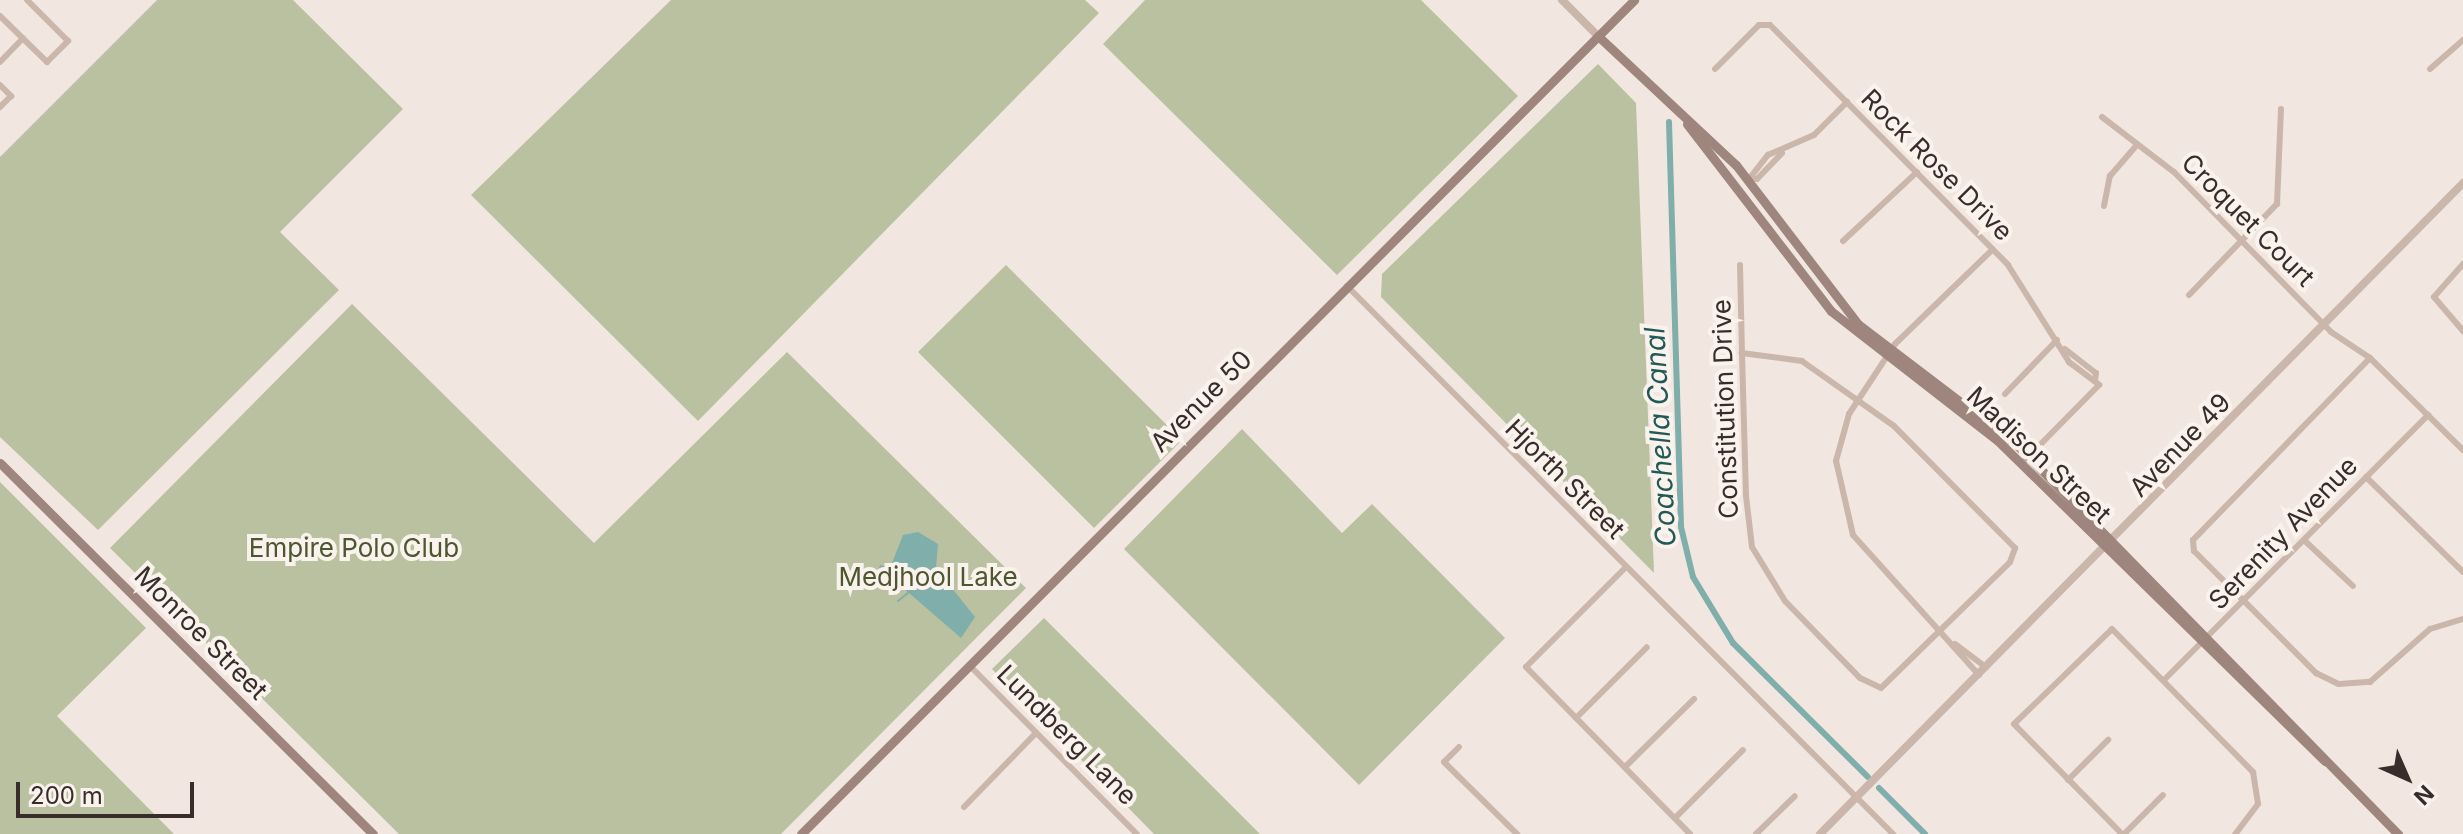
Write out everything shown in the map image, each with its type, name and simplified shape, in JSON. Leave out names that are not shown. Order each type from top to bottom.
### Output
[{"type":"main road","name":"Avenue 50","points":[[801,834],[1634,0]]},
{"type":"main road","name":"Madison Street","points":[[1598,36],[1749,178],[1835,299],[1888,354]]},
{"type":"main road","name":"Madison Street","points":[[1670,103],[1821,301],[1888,354],[1963,398],[2398,834]]},
{"type":"main road","name":"Monroe Street","points":[[0,463],[373,834]]},
{"type":"street","points":[[0,16],[47,62],[68,41],[27,0]]},
{"type":"street","name":"Madison Street","points":[[1562,0],[1598,36]]},
{"type":"street","name":"Rock Rose Drive","points":[[1715,69],[1765,23],[1993,249],[2057,340],[2096,373],[2097,383]]},
{"type":"street","points":[[0,62],[23,38]]},
{"type":"street","points":[[2430,69],[2463,40]]},
{"type":"street","points":[[0,85],[11,96],[0,107]]},
{"type":"street","points":[[1749,178],[1760,162],[1814,135],[1847,102]]},
{"type":"street","points":[[2189,295],[2277,204],[2281,109]]},
{"type":"street","name":"Croquet Court","points":[[2102,117],[2135,147],[2174,172],[2325,325],[2370,358],[2463,450]]},
{"type":"street","points":[[2104,206],[2110,176],[2135,147]]},
{"type":"street","points":[[1749,178],[1768,170],[1782,153]]},
{"type":"street","points":[[1760,162],[1768,170]]},
{"type":"street","points":[[1843,241],[1917,172]]},
{"type":"street","name":"Avenue 49","points":[[1820,834],[2110,546],[2463,183]]},
{"type":"street","points":[[1984,672],[1964,659],[1942,630],[1866,554],[1843,513],[1836,461],[1857,402],[1888,354],[1993,249]]},
{"type":"street","points":[[2463,264],[2434,297],[2463,331]]},
{"type":"street","name":"Constitution Drive","points":[[1740,265],[1752,547],[1785,601],[1860,678],[1881,688],[1942,630]]},
{"type":"street","name":"Hjorth Street","points":[[1347,286],[1893,834]]},
{"type":"street","points":[[2005,394],[2057,340]]},
{"type":"street","name":"Rock Rose Drive","points":[[2065,349],[2069,362],[2097,383]]},
{"type":"street","points":[[1742,353],[1791,356],[1914,442],[2015,548],[2010,562],[1942,630]]},
{"type":"street","points":[[2370,358],[2193,540],[2194,551],[2316,673],[2350,686],[2382,675],[2441,622],[2463,619]]},
{"type":"street","points":[[2025,460],[2097,383]]},
{"type":"street","name":"Serenity Avenue","points":[[2165,679],[2428,415]]},
{"type":"street","points":[[2366,477],[2463,572]]},
{"type":"street","points":[[2304,540],[2353,586]]},
{"type":"street","points":[[1625,568],[1526,667],[1690,834]]},
{"type":"street","points":[[2163,795],[2123,834],[2014,724],[2112,629],[2246,762],[2260,794],[2235,834]]},
{"type":"street","points":[[1955,644],[1971,652],[1984,672]]},
{"type":"street","points":[[1576,718],[1647,647]]},
{"type":"street","points":[[1964,659],[1971,652]]},
{"type":"street","name":"Lundberg Lane","points":[[969,665],[1137,834]]},
{"type":"street","points":[[1625,767],[1694,699]]},
{"type":"street","points":[[964,807],[1036,733]]},
{"type":"street","points":[[2068,780],[2108,740]]},
{"type":"street","points":[[1459,747],[1444,762],[1517,834]]},
{"type":"street","points":[[1675,818],[1743,750]]},
{"type":"street","points":[[1756,834],[1795,796]]},
{"type":"green space","points":[[157,0],[293,0],[403,109],[280,232],[339,290],[98,530],[0,437],[0,157]]},
{"type":"green space","points":[[671,0],[1085,0],[1099,13],[698,421],[471,195]]},
{"type":"green space","points":[[1145,0],[1421,0],[1518,96],[1337,275],[1103,44]]},
{"type":"green space","points":[[1598,64],[1636,103],[1654,573],[1381,297],[1382,274]]},
{"type":"green space","points":[[1006,265],[1182,440],[1094,528],[918,352]]},
{"type":"green space","name":"Empire Polo Club","points":[[352,304],[594,543],[787,352],[1026,588],[781,834],[399,834],[110,548]]},
{"type":"green space","points":[[1242,429],[1342,533],[1372,504],[1505,638],[1359,785],[1124,549]]},
{"type":"green space","points":[[0,482],[146,628],[57,716],[174,834],[0,834]]},
{"type":"green space","points":[[1044,618],[1260,834],[1154,834],[992,669]]},
{"type":"water","points":[[918,532],[938,544],[936,568],[975,617],[961,638],[902,587],[908,563],[883,582],[876,578],[880,565],[890,568],[903,535]]},
{"type":"waterway","name":"Coachella Canal","points":[[1669,122],[1681,527],[1693,577],[1733,643],[1868,777]]},
{"type":"waterway","points":[[898,601],[908,593]]},
{"type":"waterway","name":"Coachella Canal","points":[[1879,788],[1925,834]]},
{"type":"park label","name":"Medjhool Lake","points":[[928,577]]}]
